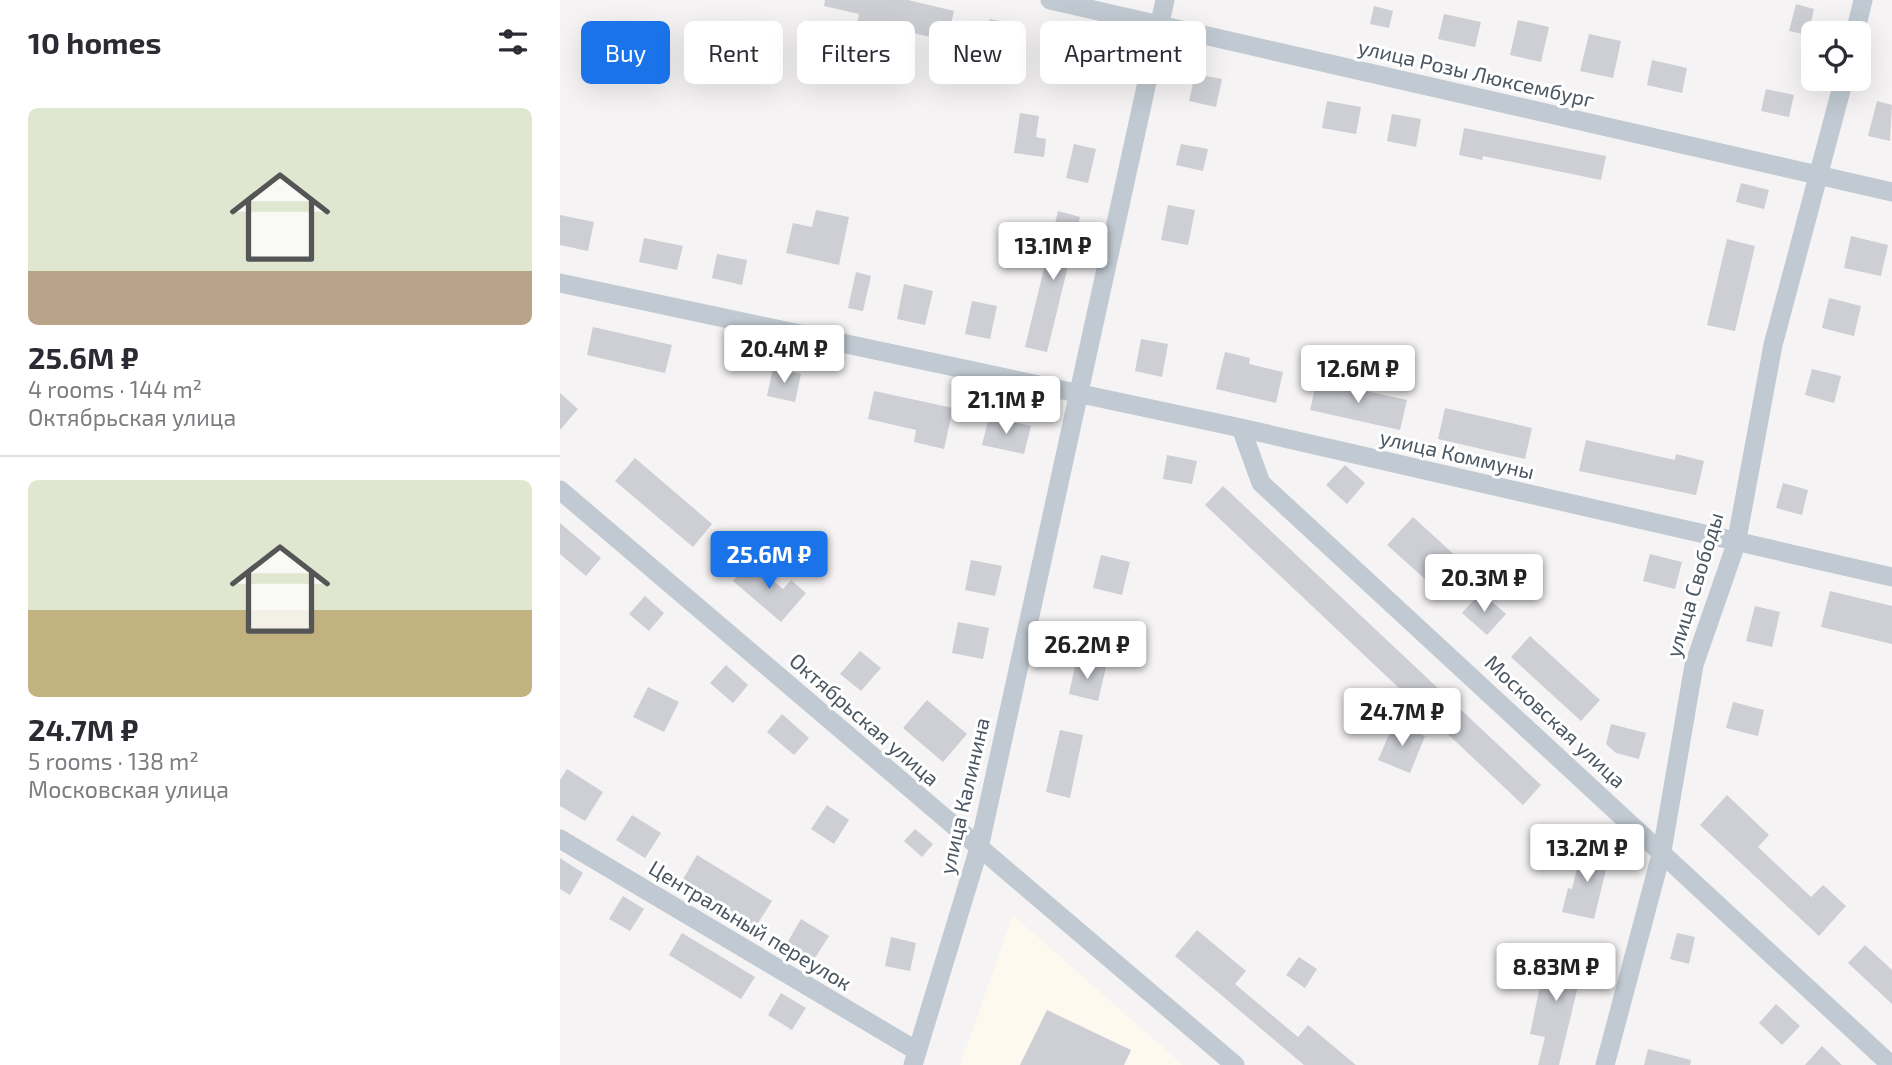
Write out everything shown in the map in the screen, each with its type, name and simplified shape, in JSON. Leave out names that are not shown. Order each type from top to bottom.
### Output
[{"type":"street","name":"улица Розы Люксембург","points":[[1051,0],[1143,21]]},
{"type":"street","name":"улица Калинина","points":[[1161,21],[1165,0]]},
{"type":"street","points":[[1858,21],[1863,0]]},
{"type":"street","name":"улица Розы Люксембург","points":[[1206,36],[1892,192]]},
{"type":"street","name":"улица Калинина","points":[[915,1058],[979,848],[1076,395],[1147,84]]},
{"type":"street","name":"улица Свободы","points":[[1605,1065],[1662,851],[1694,665],[1735,544],[1773,345],[1821,176],[1841,91]]},
{"type":"street","name":"улица Коммуны","points":[[560,283],[1241,428],[1735,544],[1892,577]]},
{"type":"street","name":"Московская улица","points":[[1241,428],[1261,483],[1891,1065]]},
{"type":"street","name":"Октябрьская улица","points":[[560,490],[1231,1064]]},
{"type":"street","name":"Центральный переулок","points":[[560,839],[915,1058]]},
{"type":"shaded area","points":[[1013,915],[1183,1065],[960,1065]]},
{"type":"building","points":[[825,0],[908,0],[954,11],[952,21],[929,21],[929,37],[915,33],[915,21],[858,21],[859,14],[824,6]]},
{"type":"building","points":[[1796,4],[1814,9],[1811,21],[1801,21],[1801,34],[1789,31]]},
{"type":"building","points":[[1374,6],[1393,11],[1389,28],[1370,24]]},
{"type":"building","points":[[1444,14],[1481,22],[1475,47],[1438,39]]},
{"type":"building","points":[[1518,20],[1549,27],[1541,62],[1510,55]]},
{"type":"building","points":[[1589,34],[1621,41],[1613,78],[1580,71]]},
{"type":"building","points":[[1652,60],[1687,68],[1682,93],[1647,85]]},
{"type":"building","points":[[1206,76],[1222,79],[1216,107],[1189,101],[1193,84],[1206,84]]},
{"type":"building","points":[[1766,89],[1794,95],[1789,117],[1761,111]]},
{"type":"building","points":[[1327,101],[1361,107],[1356,134],[1322,128]]},
{"type":"building","points":[[1877,101],[1892,105],[1890,141],[1868,136]]},
{"type":"building","points":[[1020,113],[1039,116],[1036,137],[1046,139],[1044,157],[1014,153]]},
{"type":"building","points":[[1392,114],[1421,119],[1416,147],[1387,141]]},
{"type":"building","points":[[1464,128],[1606,156],[1601,180],[1483,156],[1482,160],[1459,155]]},
{"type":"building","points":[[1074,144],[1096,149],[1088,183],[1066,178]]},
{"type":"building","points":[[1181,144],[1208,149],[1203,171],[1176,165]]},
{"type":"building","points":[[1741,183],[1769,190],[1764,209],[1736,202]]},
{"type":"building","points":[[1168,205],[1195,210],[1188,245],[1161,240]]},
{"type":"building","points":[[816,210],[849,217],[839,265],[786,253],[793,223],[812,227]]},
{"type":"building","points":[[1058,211],[1080,217],[1047,352],[1025,347]]},
{"type":"building","points":[[560,215],[594,222],[588,251],[560,245]]},
{"type":"building","points":[[1851,236],[1888,245],[1881,276],[1844,268]]},
{"type":"building","points":[[644,238],[683,246],[677,270],[639,262]]},
{"type":"building","points":[[1727,239],[1755,246],[1735,331],[1707,325]]},
{"type":"building","points":[[717,254],[747,260],[742,285],[712,278]]},
{"type":"building","points":[[856,272],[871,276],[863,311],[848,308]]},
{"type":"building","points":[[904,284],[933,291],[925,325],[897,319]]},
{"type":"building","points":[[1829,298],[1861,306],[1854,336],[1822,328]]},
{"type":"building","points":[[972,301],[997,306],[990,339],[965,334]]},
{"type":"building","points":[[593,327],[672,345],[665,373],[587,355]]},
{"type":"building","points":[[1141,339],[1168,344],[1162,377],[1135,371]]},
{"type":"building","points":[[1225,352],[1250,358],[1249,364],[1283,372],[1276,403],[1216,389]]},
{"type":"building","points":[[773,368],[801,374],[795,402],[767,396]]},
{"type":"building","points":[[1812,369],[1841,376],[1834,403],[1805,395]]},
{"type":"building","points":[[1317,380],[1407,400],[1400,430],[1310,410]]},
{"type":"building","points":[[874,391],[953,408],[944,449],[914,442],[916,430],[868,419]]},
{"type":"building","points":[[560,393],[578,409],[560,430]]},
{"type":"building","points":[[1445,408],[1532,428],[1525,459],[1438,439]]},
{"type":"building","points":[[989,417],[1031,426],[1024,454],[982,445]]},
{"type":"building","points":[[1586,440],[1675,460],[1676,454],[1704,461],[1696,495],[1579,471]]},
{"type":"building","points":[[1167,455],[1197,461],[1192,484],[1163,479]]},
{"type":"building","points":[[635,458],[712,524],[693,547],[615,481]]},
{"type":"building","points":[[1345,465],[1365,483],[1347,504],[1326,485]]},
{"type":"building","points":[[1783,483],[1808,490],[1802,515],[1776,508]]},
{"type":"building","points":[[1223,486],[1541,785],[1523,805],[1205,505]]},
{"type":"building","points":[[1413,517],[1459,559],[1434,587],[1387,545]]},
{"type":"building","points":[[560,523],[601,558],[586,576],[560,554]]},
{"type":"building","points":[[1650,554],[1682,562],[1675,589],[1643,581]]},
{"type":"building","points":[[1101,555],[1130,562],[1122,595],[1093,588]]},
{"type":"building","points":[[971,560],[1002,566],[995,596],[965,590]]},
{"type":"building","points":[[750,561],[783,589],[791,580],[806,593],[781,622],[733,581]]},
{"type":"building","points":[[1830,591],[1892,606],[1892,644],[1821,627]]},
{"type":"building","points":[[1481,592],[1506,614],[1487,635],[1462,613]]},
{"type":"building","points":[[645,596],[664,613],[649,631],[629,614]]},
{"type":"building","points":[[1755,606],[1780,612],[1772,647],[1746,641]]},
{"type":"building","points":[[958,622],[989,628],[983,659],[952,653]]},
{"type":"building","points":[[1530,636],[1600,700],[1581,721],[1511,657]]},
{"type":"building","points":[[860,651],[881,668],[861,691],[840,674]]},
{"type":"building","points":[[1076,661],[1106,667],[1098,701],[1069,694]]},
{"type":"building","points":[[726,665],[748,685],[733,703],[710,683]]},
{"type":"building","points":[[648,687],[679,702],[664,732],[633,717]]},
{"type":"building","points":[[927,700],[967,734],[943,762],[903,728]]},
{"type":"building","points":[[1733,702],[1764,710],[1758,736],[1726,728]]},
{"type":"building","points":[[782,714],[809,738],[794,755],[767,732]]},
{"type":"building","points":[[1394,723],[1425,736],[1410,773],[1378,760]]},
{"type":"building","points":[[1611,724],[1646,733],[1639,759],[1616,753],[1606,744]]},
{"type":"building","points":[[1060,730],[1083,735],[1070,798],[1046,792]]},
{"type":"building","points":[[567,769],[603,792],[585,821],[560,806],[560,780]]},
{"type":"building","points":[[1727,795],[1769,835],[1758,847],[1811,897],[1823,885],[1846,906],[1819,936],[1700,825]]},
{"type":"building","points":[[827,805],[849,820],[834,844],[811,829]]},
{"type":"building","points":[[632,815],[661,833],[645,858],[616,840]]},
{"type":"building","points":[[915,829],[933,844],[922,857],[904,841]]},
{"type":"building","points":[[1582,847],[1610,853],[1594,919],[1562,912],[1568,888],[1572,889]]},
{"type":"building","points":[[697,855],[772,901],[756,926],[682,881]]},
{"type":"building","points":[[560,858],[583,873],[570,895],[560,889]]},
{"type":"building","points":[[623,896],[644,909],[630,931],[609,919]]},
{"type":"building","points":[[801,919],[829,936],[813,961],[786,945]]},
{"type":"building","points":[[1197,930],[1246,971],[1235,984],[1298,1037],[1308,1025],[1356,1065],[1304,1065],[1175,956]]},
{"type":"building","points":[[682,933],[755,977],[741,999],[669,955]]},
{"type":"building","points":[[1677,933],[1695,937],[1689,964],[1670,959]]},
{"type":"building","points":[[891,937],[916,943],[910,971],[885,966]]},
{"type":"building","points":[[1865,945],[1892,970],[1892,1004],[1848,963]]},
{"type":"building","points":[[1548,948],[1585,957],[1559,1065],[1538,1065],[1545,1037],[1530,1034]]},
{"type":"building","points":[[1299,957],[1317,969],[1305,988],[1286,975]]},
{"type":"building","points":[[781,993],[806,1008],[792,1030],[768,1015]]},
{"type":"building","points":[[1776,1004],[1800,1026],[1782,1045],[1759,1023]]},
{"type":"building","points":[[1047,1010],[1131,1050],[1124,1065],[1020,1065]]},
{"type":"building","points":[[1822,1046],[1842,1065],[1805,1065]]},
{"type":"building","points":[[1648,1049],[1691,1060],[1690,1065],[1644,1065]]}]
